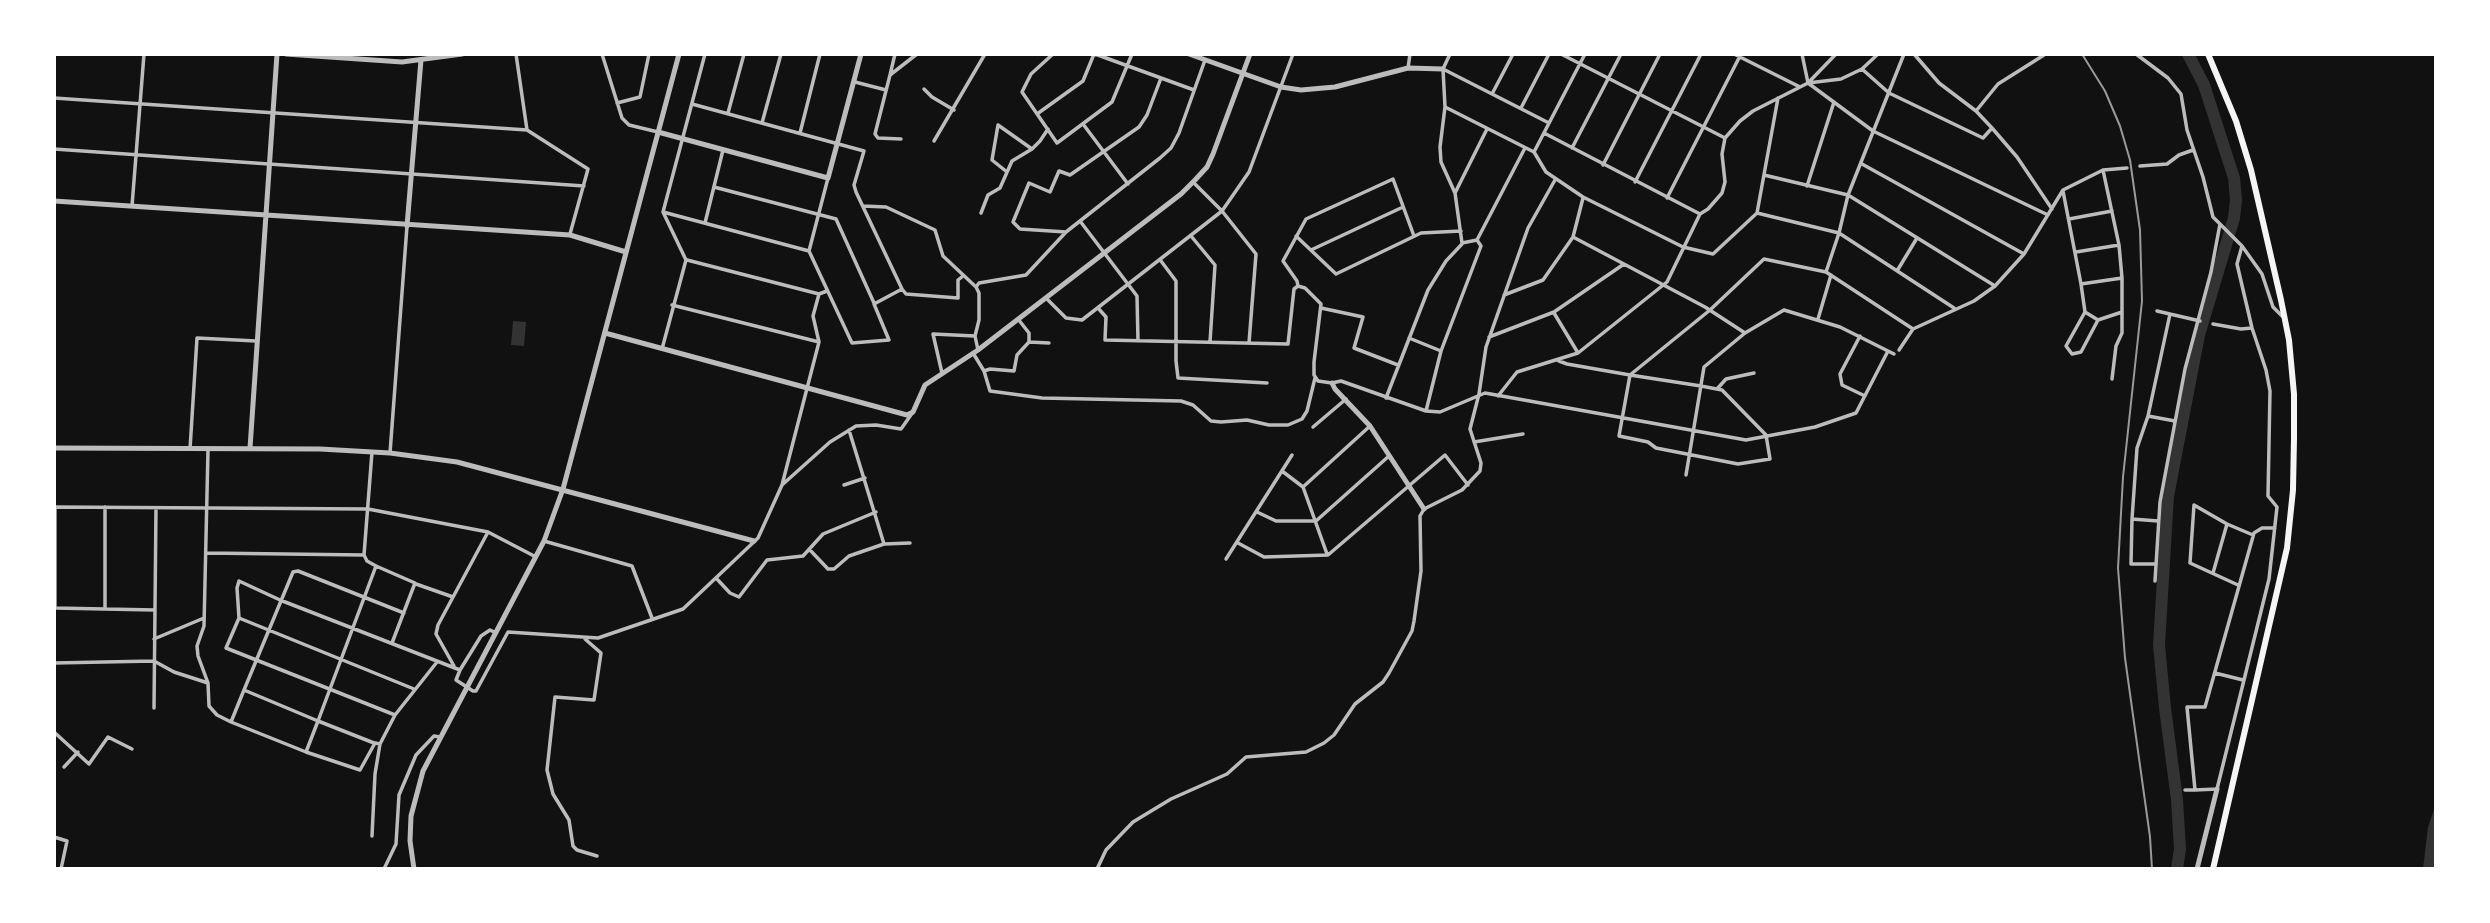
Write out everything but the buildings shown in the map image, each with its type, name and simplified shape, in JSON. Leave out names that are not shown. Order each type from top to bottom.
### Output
[{"type":"main road","points":[[2208,54],[2236,121],[2251,170],[2284,317],[2294,394],[2293,490],[2287,548],[2213,869]]},
{"type":"street","points":[[132,206],[144,54]]},
{"type":"street","points":[[250,448],[277,54]]},
{"type":"street","points":[[286,54],[402,62],[422,57],[462,54]]},
{"type":"street","points":[[516,54],[527,130]]},
{"type":"street","points":[[602,54],[622,118],[629,125],[828,178]]},
{"type":"street","points":[[617,103],[640,97],[649,54]]},
{"type":"street","points":[[414,869],[410,841],[416,791],[440,737],[544,541],[563,489],[679,54]]},
{"type":"street","points":[[662,349],[686,260],[663,212],[705,54]]},
{"type":"street","points":[[727,114],[744,54]]},
{"type":"street","points":[[762,123],[781,54]]},
{"type":"street","points":[[800,133],[820,54]]},
{"type":"street","points":[[714,187],[818,215],[836,219],[889,340],[852,343],[809,251],[818,215],[861,54]]},
{"type":"street","points":[[895,54],[875,134],[878,138],[901,139]]},
{"type":"street","points":[[890,75],[917,54]]},
{"type":"street","points":[[934,141],[985,54]]},
{"type":"street","points":[[1053,54],[1031,74],[1022,92],[1058,143],[1112,102],[1132,54]]},
{"type":"street","points":[[1037,114],[1083,82],[1094,54],[1194,90]]},
{"type":"street","points":[[1189,54],[1281,87],[1312,90],[1335,87],[1408,68],[1443,69],[1549,123]]},
{"type":"street","points":[[782,485],[830,442],[856,426],[876,425],[901,429],[913,412],[925,385],[976,351],[1046,298],[1193,182],[1207,167],[1250,54]]},
{"type":"street","points":[[1046,298],[1059,314],[1072,320],[1082,320],[1222,211],[1249,172],[1293,54]]},
{"type":"street","points":[[1408,68],[1410,54]]},
{"type":"street","points":[[1450,54],[1443,69],[1445,107],[1440,132],[1441,162],[1455,192],[1462,243]]},
{"type":"street","points":[[1492,94],[1513,54]]},
{"type":"street","points":[[1521,109],[1549,54]]},
{"type":"street","points":[[1561,54],[1725,138]]},
{"type":"street","points":[[1534,152],[1585,54]]},
{"type":"street","points":[[1572,148],[1621,54]]},
{"type":"street","points":[[1603,165],[1660,54]]},
{"type":"street","points":[[1635,182],[1701,54]]},
{"type":"street","points":[[1734,54],[1800,87]]},
{"type":"street","points":[[1802,54],[1808,83],[1873,131],[2048,215]]},
{"type":"street","points":[[1498,396],[1517,372],[1578,353],[1667,282],[1700,214],[1716,202],[1721,193],[1725,182],[1722,153],[1725,138],[1740,121],[1808,83],[1836,54]]},
{"type":"street","points":[[1808,83],[1841,79],[1862,69],[1878,54]]},
{"type":"street","points":[[1826,272],[1848,195],[1904,54]]},
{"type":"street","points":[[1914,54],[1939,83],[1976,111],[1992,128],[2017,158],[2052,209]]},
{"type":"street","points":[[2136,54],[2175,84],[2213,217],[2242,246],[2262,274],[2273,307],[2284,317]]},
{"type":"street","points":[[1976,111],[1998,84],[2044,55]]},
{"type":"street","points":[[1667,198],[1741,56]]},
{"type":"street","points":[[390,453],[422,57]]},
{"type":"street","points":[[976,287],[979,283],[1026,275],[1066,232],[1171,148],[1205,60]]},
{"type":"street","points":[[1862,69],[1889,93],[1983,138],[1992,128]]},
{"type":"street","points":[[1066,232],[1020,229],[1013,222],[1029,183],[1050,192],[1059,171],[1070,175],[1139,127],[1147,115],[1161,78]]},
{"type":"street","points":[[854,81],[886,90]]},
{"type":"street","points":[[924,89],[954,110]]},
{"type":"street","points":[[54,98],[527,130],[588,169],[570,236]]},
{"type":"street","points":[[1445,107],[1534,152],[1546,172],[1583,197],[1683,247],[1713,254],[1757,213],[1778,98]]},
{"type":"street","points":[[1807,186],[1833,102]]},
{"type":"street","points":[[692,104],[864,151],[854,185],[902,289],[906,294],[958,298],[958,280],[963,276]]},
{"type":"street","points":[[1083,124],[1128,184]]},
{"type":"street","points":[[1007,172],[992,160],[998,125],[1032,149]]},
{"type":"street","points":[[1455,192],[1487,128]]},
{"type":"street","points":[[981,213],[988,195],[1000,188],[1012,161],[1032,149],[1048,129]]},
{"type":"street","points":[[1544,133],[1700,214]]},
{"type":"street","points":[[1477,240],[1525,148]]},
{"type":"street","points":[[54,149],[584,186]]},
{"type":"street","points":[[705,223],[723,150]]},
{"type":"street","points":[[2140,166],[2167,164],[2179,155],[2193,150]]},
{"type":"street","points":[[1862,164],[2024,254]]},
{"type":"street","points":[[1899,350],[1913,329],[1974,300],[1994,286],[2024,254],[2063,190],[2103,170],[2127,168]]},
{"type":"street","points":[[2103,170],[2119,245],[2122,278],[2122,333],[2116,346],[2112,379]]},
{"type":"street","points":[[1764,175],[1848,195],[1994,286]]},
{"type":"street","points":[[1298,286],[1283,261],[1306,219],[1393,179],[1414,236]]},
{"type":"street","points":[[1097,869],[1106,850],[1133,822],[1171,799],[1227,774],[1246,757],[1306,752],[1324,743],[1334,735],[1355,704],[1383,681],[1398,659],[1412,631],[1421,571],[1420,516],[1424,509],[1476,478],[1481,463],[1469,429],[1479,394],[1489,337],[1528,228],[1555,180]]},
{"type":"street","points":[[1193,182],[1222,211],[1256,254],[1249,343]]},
{"type":"street","points":[[2063,190],[2085,312],[2066,346],[2071,354],[2081,352],[2098,320],[2122,312]]},
{"type":"street","points":[[1504,295],[1543,279],[1573,237],[1583,197]]},
{"type":"street","points":[[54,201],[570,236],[626,252]]},
{"type":"street","points":[[863,206],[886,207],[935,230],[943,256],[976,287],[980,299],[976,351],[990,391],[1005,395],[1181,401],[1193,405],[1211,421],[1247,420],[1269,425],[1288,425],[1302,419],[1307,411],[1315,379],[1314,362],[1321,308],[1321,304],[1305,288],[1298,286]]},
{"type":"street","points":[[1311,250],[1403,207]]},
{"type":"street","points":[[2068,219],[2112,211]]},
{"type":"street","points":[[663,212],[809,251]]},
{"type":"street","points":[[1757,213],[1839,233],[1955,308]]},
{"type":"street","points":[[1080,221],[1137,296],[1138,341]]},
{"type":"street","points":[[2155,581],[2158,521],[2175,421],[2220,224]]},
{"type":"street","points":[[1296,236],[1336,274],[1421,233],[1461,231]]},
{"type":"street","points":[[1191,236],[1215,265],[1210,342]]},
{"type":"street","points":[[1573,237],[1710,310],[1745,333]]},
{"type":"street","points":[[1897,271],[1917,238]]},
{"type":"street","points":[[1386,398],[1428,289],[1446,261],[1462,243],[1477,240]]},
{"type":"street","points":[[1426,411],[1441,351],[1481,246],[1477,240]]},
{"type":"street","points":[[2075,253],[2119,245]]},
{"type":"street","points":[[2197,869],[2269,579],[2277,507],[2267,496],[2270,391],[2237,264],[2242,246]]},
{"type":"street","points":[[1559,361],[1630,374],[1722,390],[1766,435],[1770,459],[1738,464],[1656,448],[1648,442],[1619,436],[1630,374],[1710,310],[1763,259],[1826,272],[1913,329]]},
{"type":"street","points":[[686,260],[819,294],[827,291]]},
{"type":"street","points":[[1161,261],[1176,281],[1178,378],[1267,383]]},
{"type":"street","points":[[1489,337],[1554,312],[1624,264]]},
{"type":"street","points":[[1818,319],[1831,275]]},
{"type":"street","points":[[2081,284],[2122,278]]},
{"type":"street","points":[[1098,308],[1106,317],[1105,340],[1288,344],[1294,289],[1298,286]]},
{"type":"street","points":[[874,304],[902,289]]},
{"type":"street","points":[[494,632],[490,630],[481,636],[457,669],[456,680],[473,691],[476,691],[508,632],[598,638],[682,609],[758,538],[782,485],[819,342],[813,316],[819,294]]},
{"type":"street","points":[[672,305],[819,342]]},
{"type":"street","points":[[1321,308],[1363,317],[1354,348],[1398,365]]},
{"type":"street","points":[[1686,475],[1704,367],[1745,333],[1784,310],[1818,319],[1860,336],[1894,354]]},
{"type":"street","points":[[2157,311],[2199,320]]},
{"type":"street","points":[[1554,312],[1578,353]]},
{"type":"street","points":[[2085,312],[2098,320]]},
{"type":"street","points":[[2156,565],[2131,564],[2132,519],[2137,448],[2148,416],[2170,314]]},
{"type":"street","points":[[984,371],[990,369],[1014,372],[1017,355],[1029,342],[1029,333],[1018,319]]},
{"type":"street","points":[[2213,324],[2241,329],[2252,328]]},
{"type":"street","points":[[604,333],[907,415],[913,412]]},
{"type":"street","points":[[942,373],[933,334],[975,337]]},
{"type":"street","points":[[1860,336],[1840,374],[1842,385],[1865,396]]},
{"type":"street","points":[[190,449],[197,338],[256,341]]},
{"type":"street","points":[[1409,338],[1441,351]]},
{"type":"street","points":[[1029,342],[1049,342]]},
{"type":"street","points":[[1315,379],[1332,383],[1341,381],[1426,411],[1440,412],[1479,394],[1746,440],[1815,427],[1856,413],[1888,351]]},
{"type":"street","points":[[1717,389],[1726,379],[1754,373]]},
{"type":"street","points":[[1332,383],[1370,426],[1424,509]]},
{"type":"street","points":[[1313,427],[1346,400]]},
{"type":"street","points":[[2148,416],[2175,421]]},
{"type":"street","points":[[1303,487],[1370,426]]},
{"type":"street","points":[[849,430],[884,544]]},
{"type":"street","points":[[1474,442],[1522,434]]},
{"type":"street","points":[[54,448],[250,448],[390,453],[457,462],[754,541]]},
{"type":"street","points":[[208,450],[205,618],[197,646],[208,682],[209,706],[217,715],[306,752],[360,770],[414,688],[437,662]]},
{"type":"street","points":[[372,452],[364,555],[367,561],[453,597]]},
{"type":"street","points":[[1226,559],[1292,455]]},
{"type":"street","points":[[1238,543],[1264,557],[1328,555],[1444,455],[1468,485]]},
{"type":"street","points":[[1256,512],[1276,521],[1315,521],[1390,456]]},
{"type":"street","points":[[1282,471],[1303,487],[1328,555]]},
{"type":"street","points":[[844,485],[865,478]]},
{"type":"street","points":[[2238,585],[2190,563],[2194,505],[2253,536]]},
{"type":"street","points":[[155,610],[54,608],[55,507],[368,509],[488,531],[536,557]]},
{"type":"street","points":[[105,609],[106,508]]},
{"type":"street","points":[[154,708],[156,508]]},
{"type":"street","points":[[716,578],[730,593],[739,597],[767,560],[803,556],[823,534],[876,512]]},
{"type":"street","points":[[2132,519],[2158,521]]},
{"type":"street","points":[[2213,573],[2227,524]]},
{"type":"street","points":[[2194,790],[2187,708],[2205,708],[2253,536],[2262,528],[2275,528]]},
{"type":"street","points":[[457,669],[436,634],[438,625],[488,531]]},
{"type":"street","points":[[544,541],[632,566],[652,618]]},
{"type":"street","points":[[809,549],[828,569],[834,569],[849,556],[884,544],[910,543]]},
{"type":"street","points":[[206,554],[364,555]]},
{"type":"street","points":[[306,752],[376,566]]},
{"type":"street","points":[[230,722],[289,576],[293,572],[298,571],[404,613]]},
{"type":"street","points":[[395,715],[226,648],[239,618],[239,581],[280,600],[457,669]]},
{"type":"street","points":[[393,643],[415,583]]},
{"type":"street","points":[[154,639],[205,618]]},
{"type":"street","points":[[239,618],[414,688]]},
{"type":"street","points":[[583,638],[601,653],[594,699],[555,697],[547,770],[553,794],[569,820],[573,846],[597,856]]},
{"type":"street","points":[[54,663],[155,662],[174,672],[208,682]]},
{"type":"street","points":[[2215,673],[2243,680]]},
{"type":"street","points":[[244,691],[378,744]]},
{"type":"street","points":[[54,732],[89,764],[108,737],[132,749]]},
{"type":"street","points":[[384,869],[396,844],[399,795],[416,755],[434,736],[440,737]]},
{"type":"street","points":[[372,836],[378,744]]},
{"type":"street","points":[[64,767],[78,752]]},
{"type":"street","points":[[2185,790],[2217,789]]},
{"type":"street","points":[[54,837],[66,841],[61,869]]},
{"type":"shaded area","points":[[513,321],[526,322],[524,346],[511,345]]},
{"type":"shaded area","points":[[2436,804],[2436,869],[2423,869],[2428,827]]},
{"type":"waterway","points":[[2177,869],[2180,849],[2177,800],[2159,645],[2168,496],[2199,335],[2234,218],[2236,200],[2234,178],[2204,85],[2188,54]]},
{"type":"railway","points":[[2082,54],[2105,91],[2120,126],[2130,160],[2140,230],[2142,301],[2123,477],[2118,568],[2125,658],[2152,869]]}]
